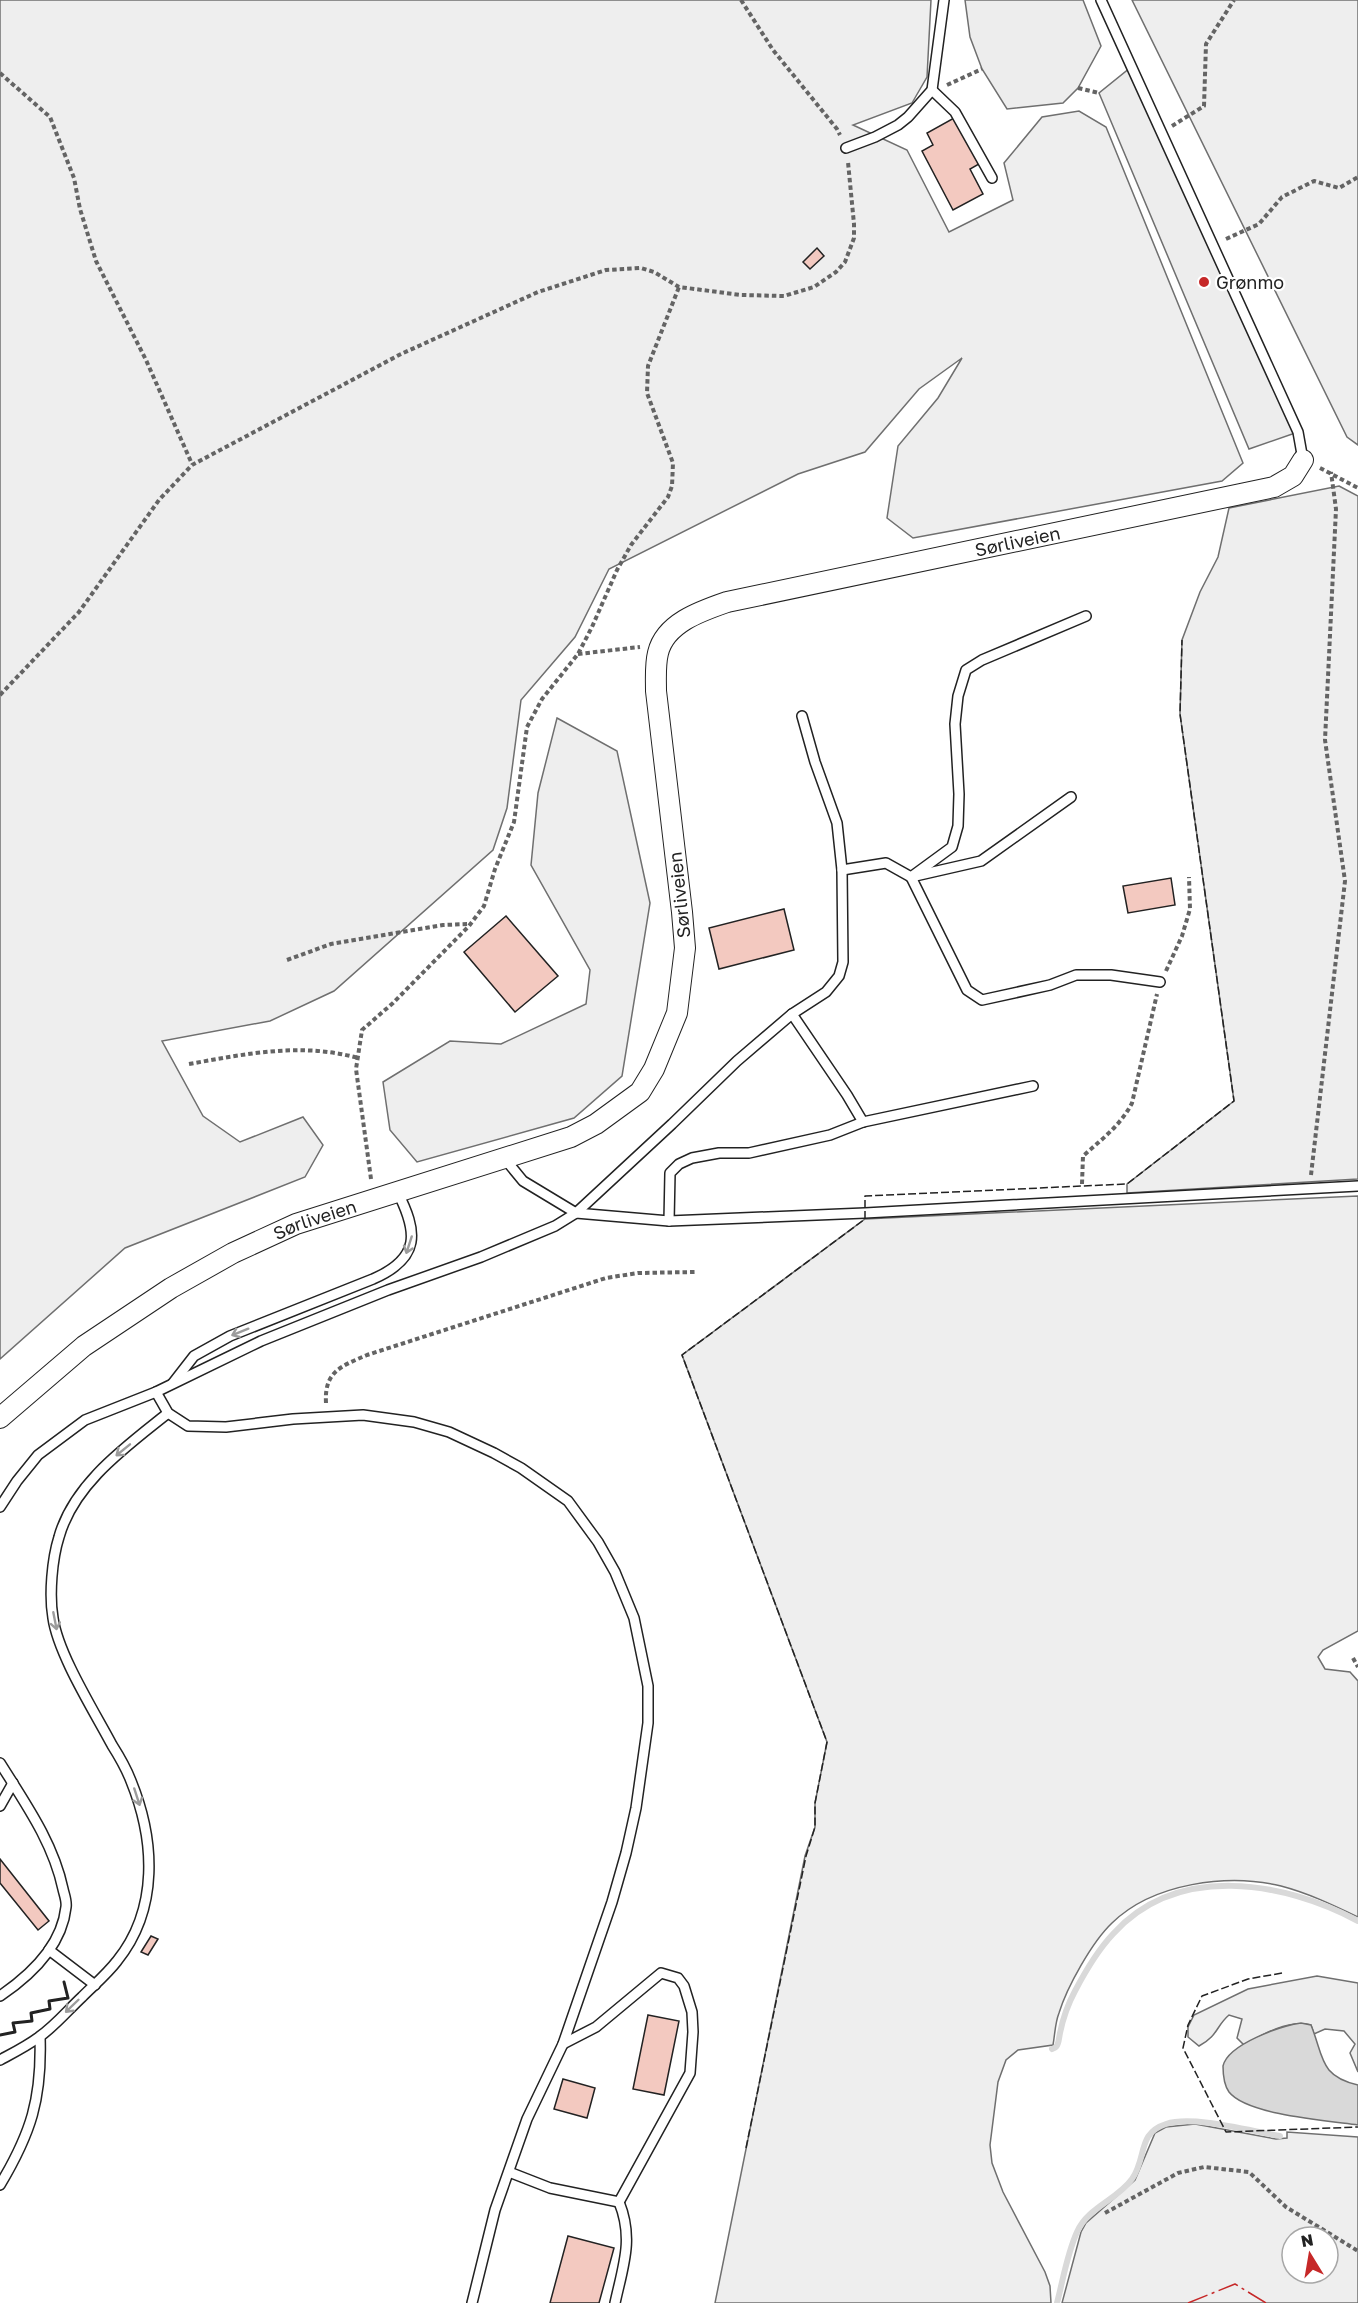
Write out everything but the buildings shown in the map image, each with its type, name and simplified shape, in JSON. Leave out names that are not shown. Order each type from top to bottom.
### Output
[{"type":"street","name":"Sørliveien","points":[[0,1418],[84,1346],[171,1288],[233,1253],[296,1224],[571,1137],[596,1124],[640,1092],[654,1069],[676,1013],[685,948],[656,691],[656,666],[660,646],[678,623],[705,609],[727,602],[1274,487],[1293,476],[1303,460]]},
{"type":"lane","points":[[846,148],[898,125],[932,90],[944,0]]},
{"type":"lane","points":[[1101,0],[1298,432],[1303,460]]},
{"type":"lane","points":[[932,90],[955,112],[992,178]]},
{"type":"lane","points":[[911,877],[952,847],[958,826],[956,724],[960,685],[966,670],[982,660],[1086,616]]},
{"type":"lane","points":[[0,1507],[38,1455],[85,1420],[156,1392],[261,1341],[388,1290],[482,1257],[555,1226],[576,1213],[737,1061],[792,1014],[826,992],[839,976],[843,962],[842,870],[837,824],[814,762],[802,716]]},
{"type":"lane","points":[[911,877],[981,861],[1071,798]]},
{"type":"lane","points":[[842,870],[886,863],[911,877],[968,990],[982,1000],[1050,985],[1076,975],[1111,975],[1160,982]]},
{"type":"lane","points":[[792,1014],[847,1095],[862,1122]]},
{"type":"lane","points":[[669,1221],[670,1173],[679,1164],[692,1158],[719,1153],[749,1152],[830,1135],[862,1122],[1033,1086]]},
{"type":"lane","points":[[505,1159],[523,1181],[576,1213],[669,1221],[865,1213],[1358,1186]]},
{"type":"lane","points":[[172,1384],[194,1356],[230,1336],[391,1271],[409,1249],[412,1228],[409,1214],[397,1191]]},
{"type":"lane","points":[[156,1392],[168,1413],[188,1426],[210,1428],[326,1416],[363,1415],[414,1422],[449,1432],[494,1453],[521,1468],[568,1502],[598,1542],[615,1572],[634,1618],[648,1686],[648,1723],[636,1808],[612,1902],[563,2044],[527,2119],[495,2210],[471,2303]]},
{"type":"lane","points":[[0,2060],[40,2037],[95,1985],[118,1960],[135,1933],[147,1903],[150,1876],[149,1847],[142,1815],[131,1780],[60,1643],[52,1618],[52,1575],[59,1536],[75,1502],[110,1460],[168,1413]]},
{"type":"lane","points":[[0,1763],[41,1829],[58,1866],[66,1905],[59,1934],[43,1959],[0,1996]]},
{"type":"lane","points":[[0,1806],[13,1783]]},
{"type":"lane","points":[[49,1950],[95,1985]]},
{"type":"lane","points":[[563,2044],[596,2027],[661,1973],[678,1978],[684,1986],[694,2021],[690,2073],[619,2202],[628,2236],[615,2303]]},
{"type":"lane","points":[[0,2185],[34,2115],[40,2076],[40,2037]]},
{"type":"lane","points":[[509,2172],[550,2188],[619,2202]]},
{"type":"path","points":[[0,695],[79,612],[159,500],[192,465],[401,354],[538,292],[606,270],[627,268],[654,272],[679,287],[741,295],[784,296],[814,287],[836,272],[845,262],[855,230],[846,148],[837,129],[773,50],[741,0]]},
{"type":"path","points":[[1161,132],[1204,106],[1206,44],[1234,0]]},
{"type":"path","points":[[932,90],[982,69]]},
{"type":"path","points":[[0,74],[50,117],[74,178],[80,209],[96,261],[146,360],[192,465]]},
{"type":"path","points":[[1078,88],[1099,93]]},
{"type":"path","points":[[1214,244],[1259,224],[1282,196],[1314,181],[1339,188],[1358,177]]},
{"type":"path","points":[[373,1198],[356,1069],[362,1030],[393,1004],[470,924],[484,906],[495,869],[514,822],[527,727],[542,699],[578,654],[631,545],[668,497],[672,486],[673,463],[647,393],[648,366],[679,287]]},
{"type":"path","points":[[1303,460],[1331,472],[1358,488]]},
{"type":"path","points":[[1310,1188],[1345,881],[1325,740],[1336,509],[1331,472]]},
{"type":"path","points":[[578,654],[660,646]]},
{"type":"path","points":[[1082,1184],[1083,1156],[1115,1127],[1132,1102],[1160,982],[1182,936],[1190,909],[1189,877]]},
{"type":"path","points":[[287,960],[341,942],[443,925],[470,924]]},
{"type":"path","points":[[189,1064],[271,1050],[305,1049],[358,1058]]},
{"type":"path","points":[[326,1416],[326,1388],[331,1377],[341,1367],[367,1355],[606,1278],[638,1273],[695,1272]]},
{"type":"path","points":[[1353,1658],[1358,1667]]},
{"type":"path","points":[[1105,2213],[1178,2174],[1204,2167],[1249,2172],[1286,2207],[1358,2251]]},
{"type":"shaded area","points":[[0,0],[931,0],[927,77],[912,103],[853,125],[907,150],[949,232],[1013,200],[1004,163],[1042,117],[1079,111],[1106,127],[1243,463],[1222,481],[913,538],[887,518],[898,446],[938,398],[962,358],[919,389],[865,452],[798,474],[609,569],[575,637],[521,700],[507,808],[493,850],[334,991],[270,1021],[162,1041],[203,1116],[240,1142],[303,1117],[323,1145],[305,1177],[125,1248],[0,1359]]},
{"type":"shaded area","points":[[965,0],[1083,0],[1101,46],[1078,88],[1063,103],[1007,109],[982,69],[970,37]]},
{"type":"shaded area","points":[[1132,0],[1358,0],[1358,445],[1347,437]]},
{"type":"shaded area","name":"Grønmo","points":[[1130,68],[1298,432],[1249,449],[1099,93]]},
{"type":"shaded area","points":[[1339,486],[1358,496],[1358,1179],[1127,1193],[1127,1184],[1234,1101],[1180,714],[1182,640],[1200,592],[1218,557],[1229,508]]},
{"type":"shaded area","points":[[557,718],[617,751],[650,903],[622,1076],[574,1118],[417,1162],[390,1130],[383,1082],[450,1041],[501,1044],[586,1004],[590,970],[531,865],[538,793]]},
{"type":"shaded area","points":[[1358,1196],[1358,1631],[1323,1650],[1318,1657],[1325,1669],[1350,1672],[1358,1681],[1358,1917],[1311,1896],[1281,1886],[1260,1882],[1215,1881],[1170,1890],[1148,1899],[1129,1909],[1104,1931],[1081,1965],[1063,2002],[1053,2045],[1018,2050],[1006,2060],[998,2082],[990,2145],[992,2163],[1003,2192],[1045,2272],[1050,2286],[1051,2303],[715,2303],[805,1856],[815,1827],[815,1803],[827,1742],[682,1355],[865,1219]]},
{"type":"shaded area","points":[[1317,1976],[1358,1983],[1358,2072],[1350,2053],[1355,2044],[1344,2031],[1325,2029],[1314,2034],[1311,2025],[1294,2024],[1259,2036],[1244,2045],[1237,2038],[1242,2019],[1229,2015],[1213,2035],[1199,2046],[1188,2037],[1188,2027],[1194,2015],[1248,1989]]},
{"type":"shaded area","points":[[1301,2023],[1311,2025],[1321,2056],[1329,2070],[1345,2081],[1358,2085],[1358,2125],[1289,2116],[1270,2111],[1239,2100],[1227,2089],[1223,2066],[1234,2050],[1256,2037]]},
{"type":"shaded area","points":[[1195,2124],[1276,2139],[1287,2138],[1287,2132],[1358,2137],[1358,2303],[1062,2303],[1081,2232],[1086,2223],[1135,2180],[1155,2133],[1166,2127]]},
{"type":"waterway","points":[[1052,2049],[1058,2044],[1072,1996],[1102,1947],[1139,1911],[1168,1896],[1199,1888],[1231,1886],[1264,1889],[1297,1896],[1329,1907],[1358,1921]]},
{"type":"waterway","points":[[1057,2303],[1068,2258],[1082,2223],[1095,2210],[1119,2193],[1132,2179],[1137,2171],[1146,2140],[1157,2128],[1166,2124],[1191,2121],[1280,2136]]},
{"type":"fence","points":[[746,2148],[806,1856],[815,1827],[815,1803],[827,1742],[682,1355],[865,1219],[865,1196],[1127,1184],[1234,1101],[1180,714],[1182,640]]},
{"type":"fence","points":[[1282,1973],[1248,1979],[1202,1996],[1188,2025],[1183,2048],[1226,2132],[1358,2127]]},
{"type":"wall","points":[[0,2035],[15,2032],[13,2023],[32,2021],[31,2013],[50,2009],[49,2001],[68,1998],[64,1982]]},
{"type":"power","points":[[1188,2303],[1235,2284],[1266,2303]]},
{"type":"place","name":"Grønmo","points":[[1204,282]]}]
